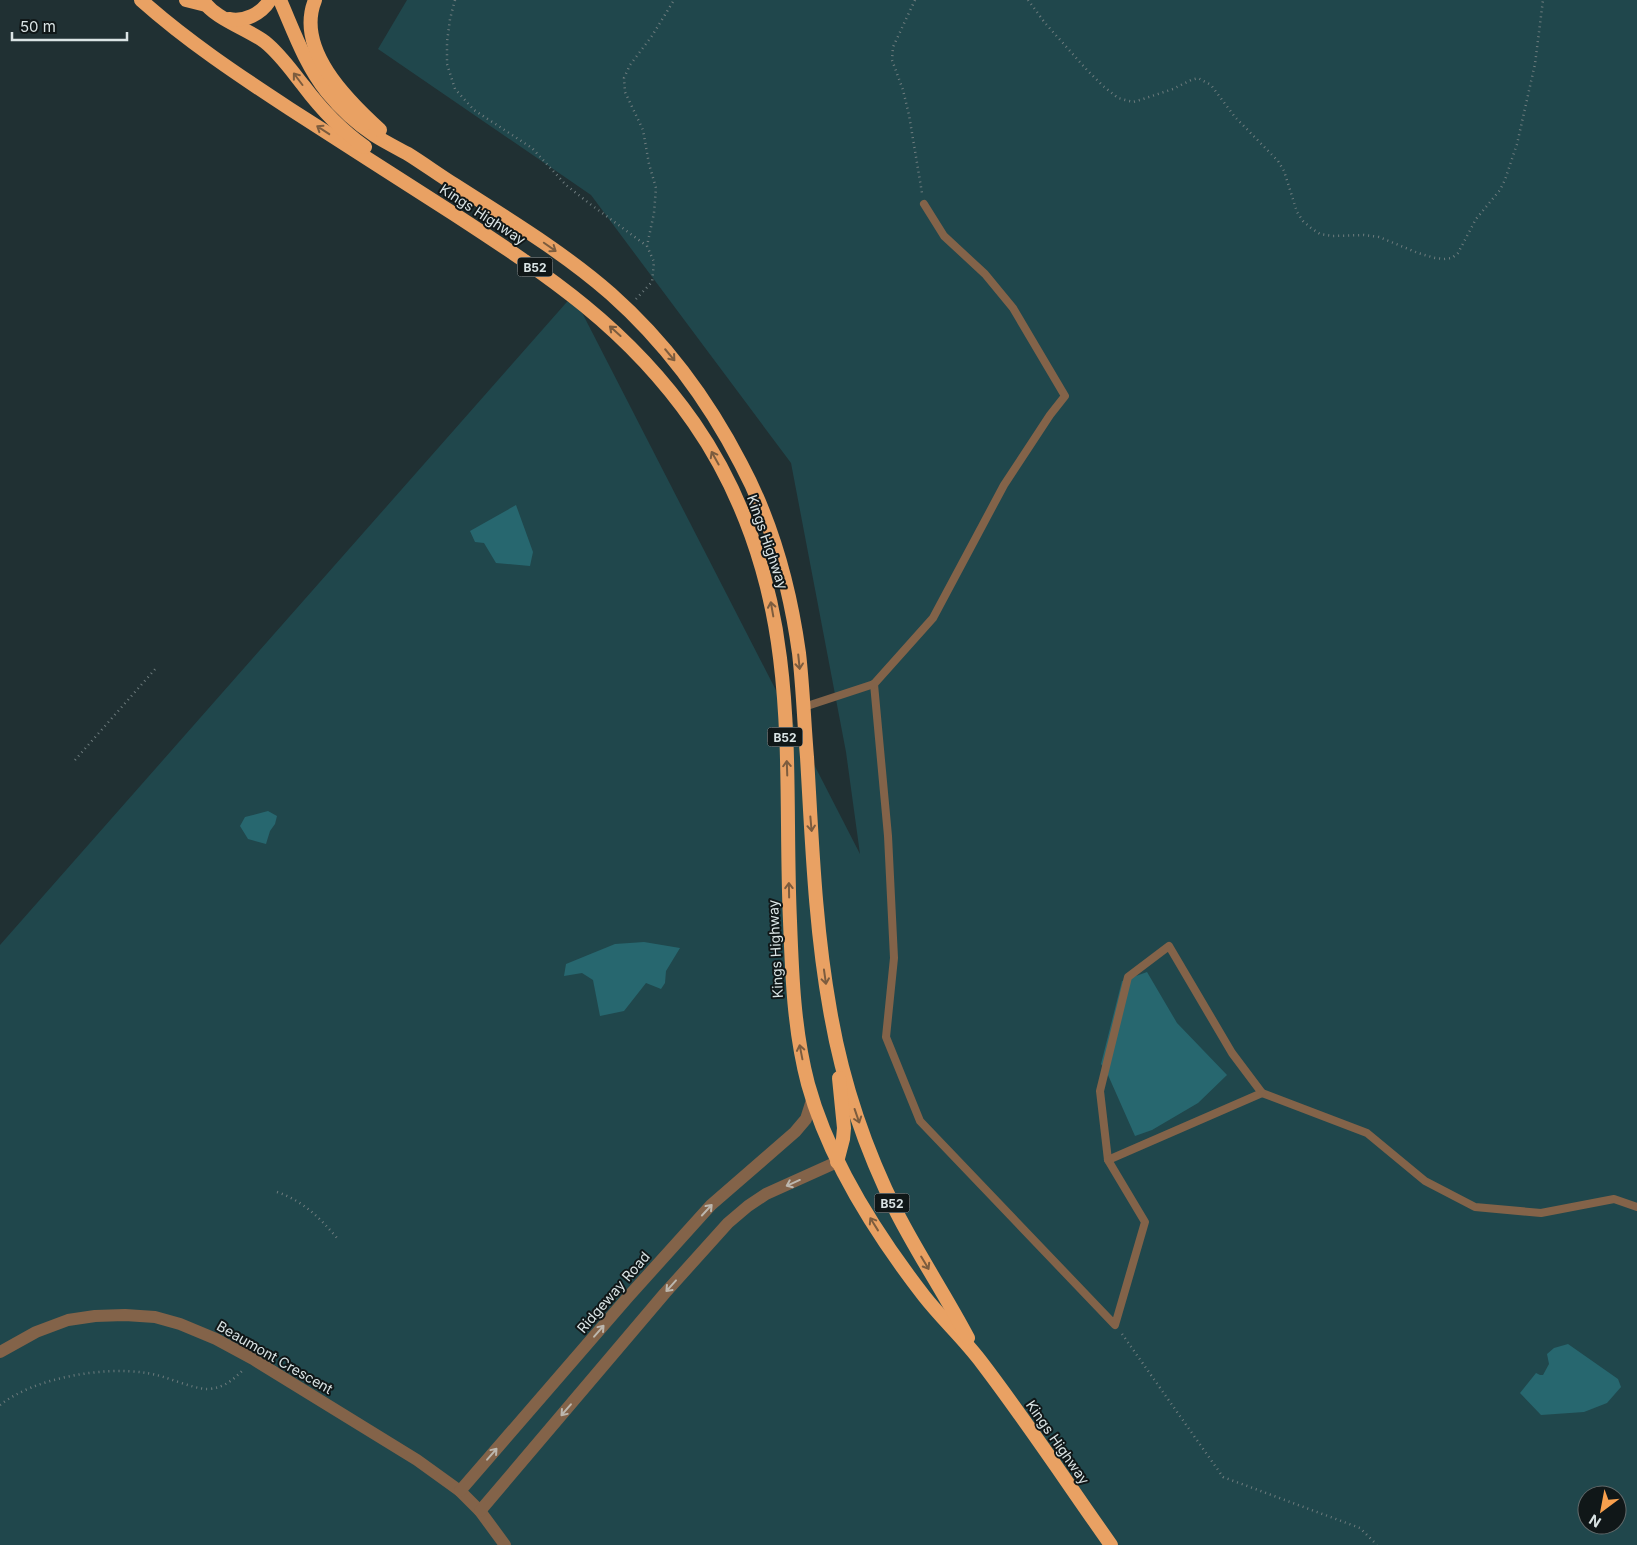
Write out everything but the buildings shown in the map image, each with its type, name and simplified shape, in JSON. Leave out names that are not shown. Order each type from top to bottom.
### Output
[{"type":"highway","name":"Kings Highway","points":[[141,0],[182,35],[233,71],[497,242],[550,278],[592,310],[629,344],[652,369],[693,421],[711,450],[738,502],[753,540],[770,599],[780,657],[786,740],[789,906],[793,986],[799,1044],[812,1100],[823,1130],[837,1162],[874,1224],[916,1284],[979,1359],[1111,1545]]},
{"type":"highway","name":"B52","points":[[186,0],[204,3],[226,19],[253,34],[274,50],[326,114],[352,137],[450,204],[497,242]]},
{"type":"highway","points":[[226,19],[240,20],[253,16],[264,8],[270,0]]},
{"type":"highway","name":"Kings Highway","points":[[280,0],[303,55],[314,74],[344,111],[364,128],[546,244],[589,276],[626,308],[670,354],[702,397],[732,445],[756,494],[775,546],[789,598],[804,707],[820,937],[834,1035],[856,1115],[886,1191],[979,1359]]},
{"type":"highway","points":[[315,0],[310,18],[312,36],[317,52],[328,72],[347,98],[406,153]]},
{"type":"highway","points":[[834,1035],[844,1128],[837,1162]]},
{"type":"street","name":"Ridgeway Road","points":[[460,1491],[628,1297],[711,1205],[795,1132],[806,1119],[812,1100]]},
{"type":"street","points":[[480,1511],[665,1292],[728,1223],[766,1194],[837,1162]]},
{"type":"street","name":"Beaumont Crescent","points":[[0,1352],[36,1332],[68,1320],[95,1316],[125,1315],[155,1317],[180,1324],[216,1339],[253,1359],[375,1433],[460,1491]]},
{"type":"street","points":[[460,1491],[480,1511],[505,1545]]},
{"type":"lane","points":[[804,707],[874,684],[933,618],[1004,485],[1050,414],[1065,396],[1013,308],[985,274],[944,236],[924,204]]},
{"type":"lane","points":[[874,684],[888,836],[894,958],[886,1037],[920,1121],[1115,1325]]},
{"type":"lane","points":[[1115,1325],[1145,1222],[1108,1160],[1100,1091],[1128,977],[1169,946],[1232,1053],[1262,1093],[1368,1133],[1425,1181],[1475,1208],[1541,1213],[1614,1199],[1637,1207]]},
{"type":"lane","points":[[1108,1160],[1262,1093]]},
{"type":"path","points":[[455,0],[447,42],[447,64],[455,89],[474,110],[532,148],[566,185],[647,246],[654,262],[652,282],[626,308]]},
{"type":"path","points":[[647,246],[654,213],[656,188],[649,164],[643,130],[625,92],[624,78],[630,65],[652,36],[674,0]]},
{"type":"path","points":[[915,0],[893,47],[892,60],[910,115],[924,204]]},
{"type":"path","points":[[1028,0],[1045,23],[1087,70],[1118,98],[1133,102],[1173,89],[1198,78],[1211,85],[1236,117],[1278,161],[1284,171],[1297,212],[1303,221],[1320,234],[1379,237],[1418,253],[1444,259],[1452,258],[1458,254],[1476,219],[1500,190],[1505,180],[1517,144],[1535,64],[1543,0]]},
{"type":"path","points":[[74,760],[157,666]]},
{"type":"path","points":[[277,1192],[291,1196],[303,1204],[318,1216],[337,1238]]},
{"type":"path","points":[[1115,1325],[1223,1477],[1360,1528],[1377,1545]]},
{"type":"path","points":[[0,1405],[42,1383],[107,1372],[145,1372],[206,1389],[220,1387],[232,1382],[253,1359]]},
{"type":"shaded area","points":[[407,0],[1637,0],[1637,1545],[0,1545],[0,945],[573,295],[860,854],[846,752],[791,463],[591,195],[378,49]]},
{"type":"shaded area","points":[[516,505],[533,552],[530,566],[496,563],[484,543],[475,542],[470,531]]},
{"type":"shaded area","points":[[268,811],[277,816],[266,844],[248,839],[240,826],[245,817]]},
{"type":"shaded area","points":[[644,942],[680,948],[666,971],[665,983],[661,989],[646,983],[624,1011],[600,1016],[593,980],[582,973],[564,976],[566,964],[615,944]]},
{"type":"shaded area","points":[[1147,972],[1177,1023],[1227,1075],[1198,1103],[1152,1130],[1135,1136],[1108,1075],[1101,1064],[1122,981]]},
{"type":"shaded area","points":[[1568,1344],[1618,1379],[1621,1387],[1607,1403],[1584,1412],[1541,1415],[1520,1393],[1536,1373],[1543,1375],[1549,1364],[1547,1354],[1554,1348]]}]
